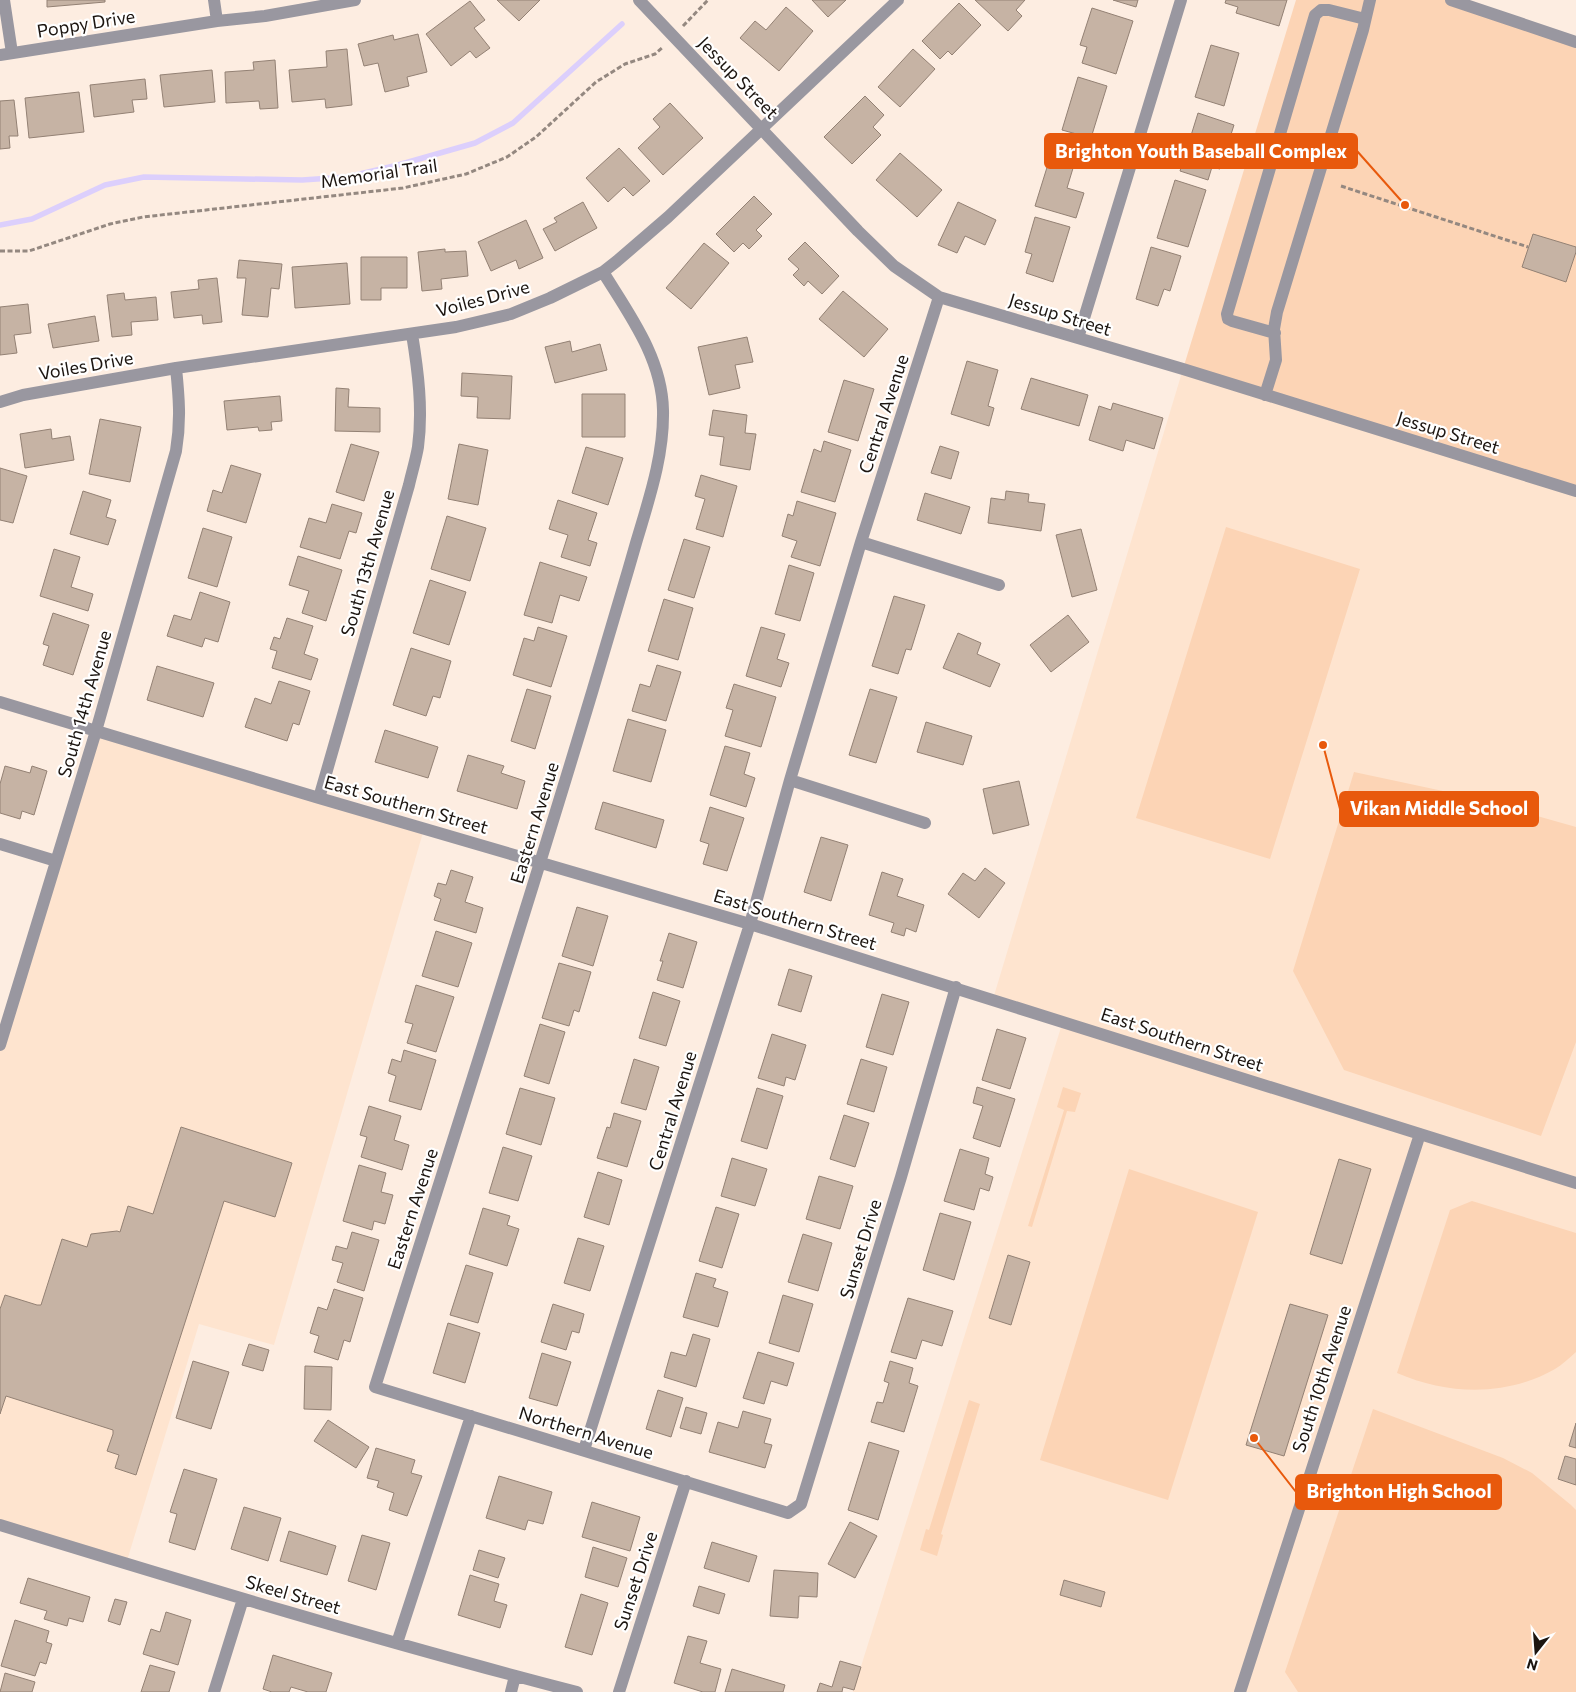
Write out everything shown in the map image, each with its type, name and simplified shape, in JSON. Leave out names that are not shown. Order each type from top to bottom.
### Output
[{"type":"street","points":[[4,0],[6,54]]},
{"type":"street","points":[[214,0],[217,21]]},
{"type":"street","name":"Poppy Drive","points":[[6,54],[356,0]]},
{"type":"street","name":"Jessup Street","points":[[639,0],[858,231],[894,266],[939,297],[1266,395],[1576,491]]},
{"type":"street","name":"Voiles Drive","points":[[0,402],[23,395],[176,368],[456,327],[511,314],[550,298],[603,272],[668,217],[898,0]]},
{"type":"street","points":[[1078,338],[1181,0]]},
{"type":"street","points":[[1266,395],[1276,360],[1275,333],[1277,312],[1370,0]]},
{"type":"street","points":[[1451,0],[1576,42]]},
{"type":"street","points":[[1275,333],[1232,321],[1228,319],[1227,314],[1315,15],[1320,10],[1329,10],[1365,20]]},
{"type":"street","name":"Eastern Avenue","points":[[374,1387],[541,863],[640,530],[660,456],[663,406],[653,359],[636,324],[603,272]]},
{"type":"street","name":"Central Avenue","points":[[584,1450],[750,924],[790,780],[939,297]]},
{"type":"street","name":"South 13th Avenue","points":[[319,798],[409,484],[417,449],[420,424],[420,394],[412,334]]},
{"type":"street","name":"South 14th Avenue","points":[[0,1045],[96,731],[176,451],[180,430],[180,407],[176,368]]},
{"type":"street","points":[[862,542],[1000,585]]},
{"type":"street","name":"East Southern Street","points":[[0,702],[319,798],[750,924],[956,987],[1576,1183]]},
{"type":"street","points":[[790,780],[925,823]]},
{"type":"street","points":[[0,844],[56,861]]},
{"type":"street","name":"Sunset Drive","points":[[788,1513],[801,1504],[901,1177],[956,987]]},
{"type":"street","name":"South 10th Avenue","points":[[1240,1692],[1420,1134]]},
{"type":"street","name":"Northern Avenue","points":[[374,1387],[788,1513]]},
{"type":"street","points":[[397,1643],[471,1416]]},
{"type":"street","name":"Sunset Drive","points":[[619,1692],[686,1481]]},
{"type":"street","name":"Skeel Street","points":[[0,1526],[243,1599],[577,1692]]},
{"type":"street","points":[[214,1692],[243,1599]]},
{"type":"street","points":[[511,1692],[515,1676]]},
{"type":"path","name":"Memorial Trail","points":[[0,251],[30,251],[110,224],[143,217],[403,188],[466,174],[507,157],[528,142],[596,82],[625,64],[655,54],[708,0]]},
{"type":"path","points":[[1340,186],[1528,247]]},
{"type":"shaded area","points":[[1296,0],[1451,0],[1576,42],[1576,491],[1183,369]]},
{"type":"shaded area","points":[[1183,369],[1576,491],[1576,1692],[853,1692],[1063,1021],[993,999]]},
{"type":"shaded area","points":[[1226,527],[1360,569],[1270,859],[1136,818]]},
{"type":"shaded area","points":[[96,731],[424,829],[274,1345],[199,1324],[126,1564],[0,1525],[0,1045]]},
{"type":"shaded area","points":[[1354,772],[1471,797],[1576,827],[1576,1042],[1541,1136],[1344,1070],[1293,971]]},
{"type":"shaded area","points":[[1063,1087],[1081,1093],[1075,1112],[1067,1111],[1032,1227],[1028,1226],[1064,1110],[1057,1107]]},
{"type":"shaded area","points":[[1129,1169],[1258,1212],[1168,1500],[1040,1460]]},
{"type":"shaded area","points":[[1472,1201],[1576,1233],[1576,1352],[1558,1367],[1517,1385],[1477,1390],[1456,1389],[1436,1386],[1397,1373],[1450,1210]]},
{"type":"shaded area","points":[[969,1400],[980,1404],[941,1534],[943,1535],[937,1556],[920,1550],[926,1529],[929,1530]]},
{"type":"shaded area","points":[[1373,1409],[1503,1458],[1532,1473],[1576,1510],[1576,1692],[1298,1692],[1285,1672]]},
{"type":"building","points":[[47,0],[105,0],[105,2],[47,7]]},
{"type":"building","points":[[497,0],[540,0],[519,21]]},
{"type":"building","points":[[812,0],[846,0],[828,17]]},
{"type":"building","points":[[975,0],[1025,0],[1016,10],[1022,16],[1008,31]]},
{"type":"building","points":[[1113,0],[1138,0],[1136,7]]},
{"type":"building","points":[[1226,0],[1287,0],[1279,26],[1236,13],[1238,7],[1225,3]]},
{"type":"building","points":[[470,1],[485,20],[474,28],[490,48],[476,58],[470,51],[451,66],[426,34]]},
{"type":"building","points":[[959,3],[981,25],[952,55],[948,51],[940,59],[922,41]]},
{"type":"building","points":[[786,7],[813,31],[779,71],[740,38],[755,21],[766,30]]},
{"type":"building","points":[[1092,8],[1133,21],[1116,74],[1082,63],[1087,47],[1080,45]]},
{"type":"building","points":[[418,34],[427,72],[407,77],[409,86],[385,92],[378,63],[364,66],[358,44],[393,35],[394,40]]},
{"type":"building","points":[[1211,45],[1239,53],[1224,106],[1195,97]]},
{"type":"building","points":[[347,49],[352,105],[326,108],[325,99],[292,102],[289,70],[327,67],[326,51]]},
{"type":"building","points":[[913,49],[935,69],[900,107],[878,87]]},
{"type":"building","points":[[275,60],[278,108],[260,109],[259,101],[226,103],[225,72],[254,70],[253,62]]},
{"type":"building","points":[[212,70],[215,102],[164,107],[160,75]]},
{"type":"building","points":[[1078,77],[1107,86],[1091,138],[1062,130]]},
{"type":"building","points":[[145,79],[147,99],[132,100],[134,112],[94,117],[90,85]]},
{"type":"building","points":[[79,92],[84,132],[29,138],[25,98]]},
{"type":"building","points":[[865,96],[884,115],[873,127],[881,135],[852,164],[824,137]]},
{"type":"building","points":[[14,100],[18,136],[9,136],[10,148],[0,149],[0,101]]},
{"type":"building","points":[[670,103],[703,138],[663,175],[638,148],[660,127],[653,119]]},
{"type":"building","points":[[1198,113],[1234,125],[1220,169],[1212,167],[1208,180],[1180,171]]},
{"type":"building","points":[[619,148],[650,181],[633,196],[624,187],[608,202],[586,178]]},
{"type":"building","points":[[1053,148],[1077,155],[1067,188],[1084,193],[1076,218],[1035,206]]},
{"type":"building","points":[[900,153],[942,190],[917,217],[876,180]]},
{"type":"building","points":[[1175,180],[1206,190],[1188,247],[1157,238]]},
{"type":"building","points":[[754,196],[772,214],[756,230],[762,236],[749,249],[743,243],[734,252],[716,234]]},
{"type":"building","points":[[583,202],[597,228],[555,251],[543,229],[557,222],[554,218]]},
{"type":"building","points":[[958,202],[996,220],[985,245],[965,236],[957,253],[938,245]]},
{"type":"building","points":[[1035,217],[1070,227],[1053,282],[1026,273],[1032,254],[1025,252]]},
{"type":"building","points":[[526,220],[543,258],[519,269],[516,260],[491,271],[478,242]]},
{"type":"building","points":[[1533,234],[1576,247],[1566,282],[1522,267]]},
{"type":"building","points":[[805,242],[839,276],[822,294],[808,281],[804,286],[793,275],[799,269],[788,259]]},
{"type":"building","points":[[704,243],[729,263],[691,309],[666,288]]},
{"type":"building","points":[[1151,247],[1181,256],[1170,291],[1164,289],[1158,306],[1136,299]]},
{"type":"building","points":[[445,249],[445,252],[466,251],[468,276],[441,279],[442,289],[422,291],[418,252]]},
{"type":"building","points":[[361,257],[407,257],[407,288],[381,288],[381,300],[361,300]]},
{"type":"building","points":[[239,260],[282,264],[279,289],[271,288],[268,317],[242,315],[246,278],[237,278]]},
{"type":"building","points":[[347,263],[350,304],[295,308],[292,267]]},
{"type":"building","points":[[217,278],[222,322],[203,324],[202,315],[174,318],[171,292],[199,289],[198,280]]},
{"type":"building","points":[[843,291],[888,329],[864,357],[819,319]]},
{"type":"building","points":[[124,293],[125,300],[156,297],[158,320],[131,322],[132,335],[112,337],[107,295]]},
{"type":"building","points":[[28,304],[31,333],[14,335],[17,353],[0,355],[0,307]]},
{"type":"building","points":[[95,316],[99,341],[53,348],[48,324]]},
{"type":"building","points":[[747,337],[753,362],[735,365],[740,388],[709,395],[698,347]]},
{"type":"building","points":[[570,341],[572,352],[600,344],[607,370],[555,383],[545,347]]},
{"type":"building","points":[[967,361],[998,370],[988,406],[994,408],[989,426],[951,414]]},
{"type":"building","points":[[462,373],[512,376],[510,419],[477,418],[478,397],[461,396]]},
{"type":"building","points":[[1031,378],[1088,395],[1079,426],[1021,409]]},
{"type":"building","points":[[844,380],[874,389],[858,441],[828,432]]},
{"type":"building","points":[[336,388],[349,389],[348,407],[380,408],[380,432],[335,431]]},
{"type":"building","points":[[582,394],[625,394],[625,437],[582,437]]},
{"type":"building","points":[[280,396],[282,421],[271,422],[272,430],[259,431],[258,427],[227,430],[224,401]]},
{"type":"building","points":[[1113,403],[1163,418],[1154,449],[1126,440],[1123,451],[1089,440],[1099,406],[1111,410]]},
{"type":"building","points":[[713,410],[747,415],[745,433],[756,434],[750,470],[720,465],[724,437],[709,435]]},
{"type":"building","points":[[100,419],[141,427],[130,482],[89,474]]},
{"type":"building","points":[[51,429],[52,439],[70,436],[74,460],[25,468],[20,434]]},
{"type":"building","points":[[824,441],[851,450],[835,502],[801,492],[814,449],[821,452]]},
{"type":"building","points":[[351,444],[379,452],[364,501],[336,492]]},
{"type":"building","points":[[459,444],[488,450],[478,505],[448,499]]},
{"type":"building","points":[[940,446],[959,452],[951,479],[931,473]]},
{"type":"building","points":[[586,447],[623,458],[608,505],[572,493]]},
{"type":"building","points":[[231,465],[261,474],[246,523],[207,511],[213,490],[222,493]]},
{"type":"building","points":[[0,468],[27,476],[13,523],[0,520]]},
{"type":"building","points":[[701,475],[737,486],[723,537],[696,529],[705,499],[695,496]]},
{"type":"building","points":[[83,491],[111,500],[106,517],[116,520],[108,545],[70,534]]},
{"type":"building","points":[[1006,491],[1029,494],[1028,502],[1045,504],[1041,531],[988,523],[991,498],[1005,500]]},
{"type":"building","points":[[925,493],[970,507],[961,534],[917,520]]},
{"type":"building","points":[[558,500],[597,513],[588,540],[597,543],[590,566],[561,557],[568,535],[549,529]]},
{"type":"building","points":[[797,501],[836,513],[820,566],[791,557],[797,541],[782,536],[788,514],[793,516]]},
{"type":"building","points":[[332,504],[362,513],[356,533],[349,531],[340,559],[300,547],[309,518],[326,523]]},
{"type":"building","points":[[447,516],[486,528],[470,581],[431,569]]},
{"type":"building","points":[[203,528],[232,537],[217,587],[188,578]]},
{"type":"building","points":[[1081,529],[1097,590],[1072,597],[1056,535]]},
{"type":"building","points":[[684,539],[710,547],[694,598],[668,590]]},
{"type":"building","points":[[54,549],[80,557],[71,587],[93,594],[88,611],[40,596]]},
{"type":"building","points":[[298,556],[342,570],[326,621],[302,613],[309,591],[289,585]]},
{"type":"building","points":[[540,562],[587,577],[579,601],[560,595],[552,623],[524,615]]},
{"type":"building","points":[[789,565],[814,573],[800,621],[775,614]]},
{"type":"building","points":[[430,580],[466,592],[449,645],[413,633]]},
{"type":"building","points":[[200,592],[230,602],[218,642],[205,638],[202,647],[167,636],[174,615],[191,620]]},
{"type":"building","points":[[894,596],[925,605],[911,650],[906,649],[898,674],[872,666]]},
{"type":"building","points":[[664,599],[693,608],[678,660],[648,651]]},
{"type":"building","points":[[53,613],[89,625],[73,675],[43,665],[49,646],[43,644]]},
{"type":"building","points":[[1068,615],[1089,642],[1051,672],[1030,645]]},
{"type":"building","points":[[287,618],[313,626],[304,654],[318,659],[311,680],[272,668],[277,651],[270,649],[274,637],[280,639]]},
{"type":"building","points":[[538,627],[567,636],[551,687],[513,675],[524,638],[534,641]]},
{"type":"building","points":[[761,627],[785,634],[777,659],[789,663],[781,687],[746,676]]},
{"type":"building","points":[[958,633],[981,643],[977,654],[1000,664],[990,687],[943,668]]},
{"type":"building","points":[[411,648],[451,661],[440,698],[433,696],[426,716],[393,705]]},
{"type":"building","points":[[657,665],[681,672],[666,721],[632,711],[640,684],[650,687]]},
{"type":"building","points":[[157,666],[214,683],[203,717],[147,700]]},
{"type":"building","points":[[279,681],[310,691],[299,725],[293,723],[287,741],[245,727],[255,698],[271,704]]},
{"type":"building","points":[[734,684],[776,697],[761,747],[725,736],[733,710],[726,708]]},
{"type":"building","points":[[527,689],[551,696],[535,749],[511,741]]},
{"type":"building","points":[[870,689],[897,697],[876,763],[849,755]]},
{"type":"building","points":[[628,719],[666,730],[651,782],[613,771]]},
{"type":"building","points":[[926,722],[972,736],[963,765],[917,752]]},
{"type":"building","points":[[385,730],[438,747],[428,778],[375,762]]},
{"type":"building","points":[[725,746],[750,753],[744,774],[755,778],[746,807],[710,795]]},
{"type":"building","points":[[468,755],[504,766],[501,773],[525,781],[517,809],[457,791]]},
{"type":"building","points":[[5,766],[30,773],[32,766],[47,771],[34,815],[22,811],[20,819],[0,813],[0,784]]},
{"type":"building","points":[[1019,781],[1029,825],[993,834],[983,789]]},
{"type":"building","points":[[603,802],[664,820],[656,848],[595,829]]},
{"type":"building","points":[[710,807],[744,818],[727,871],[703,864],[709,844],[700,841]]},
{"type":"building","points":[[821,837],[848,845],[831,901],[804,892]]},
{"type":"building","points":[[985,868],[1005,883],[979,918],[948,894],[963,873],[975,881]]},
{"type":"building","points":[[451,870],[473,877],[465,902],[483,908],[476,933],[434,920],[441,899],[434,896],[438,883],[446,885]]},
{"type":"building","points":[[882,872],[903,879],[897,896],[924,905],[916,932],[906,928],[904,936],[891,932],[894,923],[869,915]]},
{"type":"building","points":[[577,907],[608,916],[593,966],[562,956]]},
{"type":"building","points":[[436,931],[472,943],[458,987],[422,976]]},
{"type":"building","points":[[669,933],[697,942],[683,988],[657,980],[663,961],[660,961]]},
{"type":"building","points":[[559,963],[591,972],[579,1012],[574,1010],[569,1026],[542,1018]]},
{"type":"building","points":[[789,969],[812,976],[801,1012],[778,1005]]},
{"type":"building","points":[[416,985],[454,997],[436,1052],[407,1043],[413,1024],[405,1022]]},
{"type":"building","points":[[653,992],[680,1001],[666,1046],[639,1038]]},
{"type":"building","points":[[882,994],[909,1002],[893,1055],[866,1047]]},
{"type":"building","points":[[540,1024],[565,1032],[549,1084],[524,1076]]},
{"type":"building","points":[[997,1029],[1026,1038],[1010,1089],[982,1080]]},
{"type":"building","points":[[772,1034],[806,1045],[795,1080],[786,1077],[784,1086],[758,1078]]},
{"type":"building","points":[[404,1050],[436,1060],[421,1110],[389,1101],[396,1076],[388,1073],[392,1059],[401,1062]]},
{"type":"building","points":[[634,1059],[659,1067],[646,1110],[621,1103]]},
{"type":"building","points":[[861,1059],[887,1067],[874,1112],[847,1104]]},
{"type":"building","points":[[977,1087],[1015,1099],[1000,1147],[973,1138],[983,1106],[973,1103]]},
{"type":"building","points":[[520,1088],[555,1098],[541,1145],[506,1134]]},
{"type":"building","points":[[757,1088],[783,1096],[767,1149],[741,1141]]},
{"type":"building","points":[[369,1106],[401,1116],[394,1140],[409,1145],[402,1170],[361,1157],[367,1137],[360,1135]]},
{"type":"building","points":[[614,1113],[641,1121],[627,1167],[597,1158],[607,1127],[610,1128]]},
{"type":"building","points":[[844,1115],[869,1123],[855,1167],[830,1159]]},
{"type":"building","points":[[181,1127],[292,1163],[275,1217],[224,1201],[136,1475],[115,1468],[119,1455],[107,1451],[113,1430],[6,1396],[0,1414],[0,1309],[5,1295],[41,1305],[62,1239],[87,1247],[91,1234],[120,1232],[128,1206],[153,1214]]},
{"type":"building","points":[[503,1147],[532,1156],[518,1201],[489,1193]]},
{"type":"building","points":[[960,1149],[989,1158],[985,1174],[993,1177],[989,1191],[980,1188],[974,1210],[944,1201]]},
{"type":"building","points":[[732,1158],[767,1169],[755,1206],[721,1196]]},
{"type":"building","points":[[1339,1159],[1371,1169],[1342,1264],[1310,1254]]},
{"type":"building","points":[[359,1165],[386,1173],[381,1192],[393,1195],[385,1224],[374,1221],[372,1230],[343,1221]]},
{"type":"building","points":[[598,1172],[622,1180],[609,1225],[584,1217]]},
{"type":"building","points":[[819,1176],[853,1186],[840,1229],[806,1219]]},
{"type":"building","points":[[716,1207],[739,1214],[722,1268],[699,1261]]},
{"type":"building","points":[[483,1208],[510,1216],[507,1225],[519,1229],[507,1266],[469,1254]]},
{"type":"building","points":[[940,1213],[971,1222],[954,1280],[923,1270]]},
{"type":"building","points":[[352,1232],[379,1240],[364,1291],[337,1282],[343,1263],[332,1260],[336,1246],[347,1249]]},
{"type":"building","points":[[803,1234],[832,1243],[818,1291],[788,1282]]},
{"type":"building","points":[[578,1238],[604,1246],[590,1291],[564,1283]]},
{"type":"building","points":[[1008,1255],[1030,1262],[1011,1325],[989,1318]]},
{"type":"building","points":[[466,1265],[493,1273],[478,1323],[450,1315]]},
{"type":"building","points":[[696,1273],[716,1279],[713,1287],[728,1292],[718,1327],[683,1317]]},
{"type":"building","points":[[334,1289],[363,1298],[350,1342],[344,1340],[338,1360],[314,1352],[319,1336],[310,1333],[318,1307],[327,1310]]},
{"type":"building","points":[[783,1295],[813,1304],[799,1352],[769,1343]]},
{"type":"building","points":[[908,1298],[953,1311],[942,1346],[922,1340],[916,1359],[891,1352]]},
{"type":"building","points":[[553,1304],[584,1314],[579,1333],[572,1331],[566,1350],[541,1342]]},
{"type":"building","points":[[1290,1304],[1328,1315],[1284,1456],[1246,1445]]},
{"type":"building","points":[[448,1323],[480,1333],[465,1383],[433,1373]]},
{"type":"building","points":[[693,1334],[710,1339],[696,1387],[664,1377],[671,1352],[686,1356]]},
{"type":"building","points":[[249,1344],[269,1350],[263,1371],[242,1365]]},
{"type":"building","points":[[758,1352],[794,1363],[787,1386],[771,1381],[764,1404],[743,1398]]},
{"type":"building","points":[[542,1353],[571,1362],[557,1406],[529,1398]]},
{"type":"building","points":[[193,1361],[229,1372],[211,1429],[176,1418]]},
{"type":"building","points":[[890,1361],[913,1368],[909,1383],[918,1386],[904,1432],[871,1422],[877,1402],[883,1403],[889,1383],[884,1381]]},
{"type":"building","points":[[305,1366],[332,1367],[331,1410],[304,1409]]},
{"type":"building","points":[[658,1390],[683,1398],[671,1437],[646,1429]]},
{"type":"building","points":[[686,1407],[707,1413],[701,1434],[680,1428]]},
{"type":"building","points":[[743,1411],[771,1419],[764,1443],[772,1445],[765,1468],[709,1452],[718,1422],[738,1428]]},
{"type":"building","points":[[328,1420],[369,1447],[356,1468],[314,1441]]},
{"type":"building","points":[[1576,1423],[1576,1448],[1569,1446]]},
{"type":"building","points":[[869,1442],[899,1451],[878,1520],[848,1510]]},
{"type":"building","points":[[376,1448],[415,1460],[411,1473],[422,1476],[407,1516],[389,1510],[394,1493],[377,1487],[379,1481],[367,1478]]},
{"type":"building","points":[[1565,1456],[1576,1459],[1576,1485],[1558,1479]]},
{"type":"building","points":[[184,1469],[217,1479],[195,1550],[169,1542],[177,1514],[170,1512]]},
{"type":"building","points":[[499,1476],[552,1492],[543,1524],[528,1520],[525,1530],[486,1518]]},
{"type":"building","points":[[592,1502],[640,1517],[630,1551],[582,1537]]},
{"type":"building","points":[[244,1507],[281,1518],[268,1561],[231,1549]]},
{"type":"building","points":[[850,1522],[877,1536],[855,1578],[828,1564]]},
{"type":"building","points":[[289,1531],[336,1546],[327,1575],[280,1561]]},
{"type":"building","points":[[362,1535],[390,1543],[376,1590],[348,1581]]},
{"type":"building","points":[[712,1542],[757,1556],[749,1582],[704,1568]]},
{"type":"building","points":[[593,1547],[627,1558],[618,1587],[585,1577]]},
{"type":"building","points":[[479,1550],[505,1558],[498,1578],[473,1570]]},
{"type":"building","points":[[774,1570],[818,1573],[817,1597],[799,1596],[798,1618],[770,1616]]},
{"type":"building","points":[[470,1575],[499,1584],[494,1601],[507,1605],[500,1628],[458,1615]]},
{"type":"building","points":[[28,1578],[90,1597],[83,1622],[69,1618],[67,1626],[44,1619],[47,1611],[20,1603]]},
{"type":"building","points":[[1064,1580],[1105,1592],[1101,1607],[1060,1595]]},
{"type":"building","points":[[699,1586],[725,1594],[719,1614],[693,1606]]},
{"type":"building","points":[[581,1594],[608,1603],[592,1655],[565,1647]]},
{"type":"building","points":[[115,1599],[127,1602],[120,1625],[108,1621]]},
{"type":"building","points":[[166,1612],[191,1620],[178,1665],[143,1654],[151,1629],[160,1632]]},
{"type":"building","points":[[15,1620],[49,1631],[46,1642],[52,1644],[46,1664],[40,1662],[35,1676],[1,1666]]},
{"type":"building","points":[[688,1636],[707,1641],[700,1663],[721,1669],[715,1692],[703,1692],[674,1683]]},
{"type":"building","points":[[273,1655],[332,1673],[326,1692],[308,1692],[291,1687],[289,1692],[272,1692],[263,1689]]},
{"type":"building","points":[[840,1661],[861,1667],[854,1690],[843,1687],[842,1692],[817,1692],[820,1683],[832,1687]]},
{"type":"building","points":[[150,1665],[175,1672],[169,1692],[141,1692]]},
{"type":"building","points":[[732,1669],[785,1685],[783,1692],[725,1692]]},
{"type":"building","points":[[5,1673],[35,1682],[32,1692],[0,1692]]},
{"type":"waterway","points":[[0,225],[32,219],[105,185],[144,177],[302,180],[347,177],[475,143],[513,123],[622,24]]},
{"type":"place","name":"Brighton Youth Baseball Complex","points":[[1405,205]]},
{"type":"place","name":"Vikan Middle School","points":[[1323,745]]},
{"type":"place","name":"Brighton High School","points":[[1254,1438]]}]
